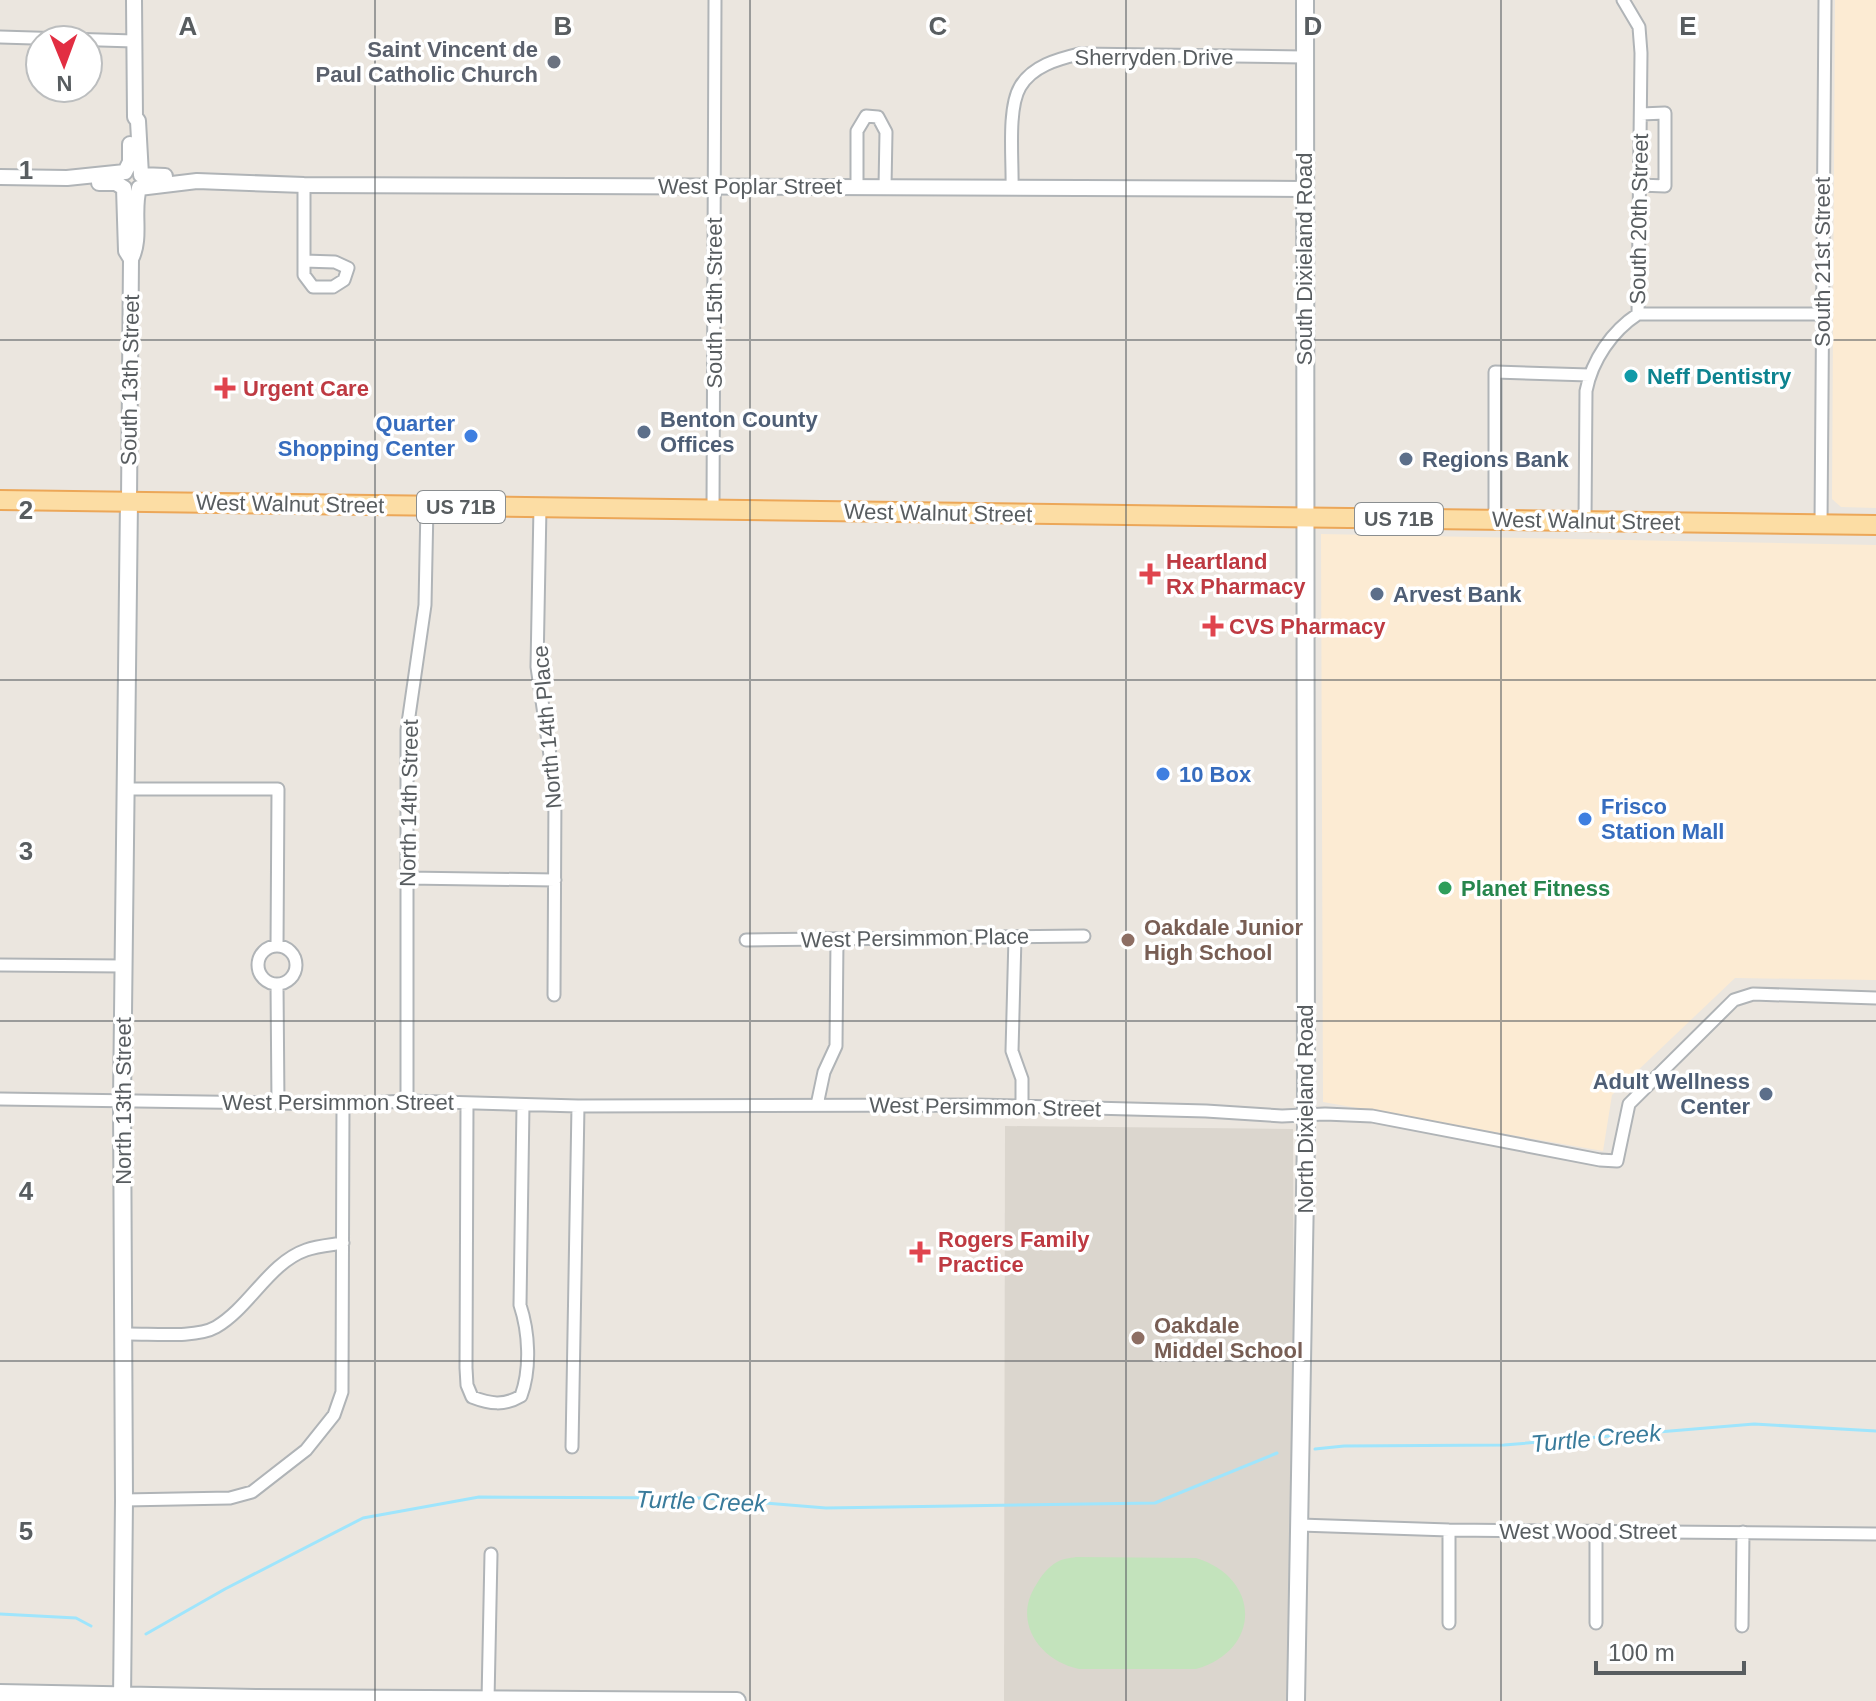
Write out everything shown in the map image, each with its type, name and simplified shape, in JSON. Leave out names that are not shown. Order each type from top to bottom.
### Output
[{"type":"main road","name":"South Dixieland Road","points":[[1305,0],[1306,518]]},
{"type":"main road","name":"West Walnut Street","points":[[0,500],[1876,525]]},
{"type":"main road","name":"North 13th Street","points":[[122,1698],[122,1100],[129,500]]},
{"type":"main road","name":"North Dixieland Road","points":[[1296,1701],[1306,1115],[1306,518]]},
{"type":"main road","points":[[0,1693],[122,1698],[737,1701]]},
{"type":"street","name":"South 13th Street","points":[[131,259],[126,251],[124,180],[130,162],[135,117],[134,0]]},
{"type":"street","name":"South 15th Street","points":[[713,510],[715,0]]},
{"type":"street","name":"South 20th Street","points":[[1585,521],[1586,391],[1589,375],[1603,350],[1638,314],[1641,53],[1639,27],[1623,0]]},
{"type":"street","name":"South 21st Street","points":[[1821,524],[1825,0]]},
{"type":"street","points":[[0,37],[134,41]]},
{"type":"street","name":"Sherryden Drive","points":[[1012,188],[1014,112],[1020,87],[1045,64],[1079,54],[1304,57]]},
{"type":"street","points":[[1640,185],[1665,186],[1665,113],[1641,114]]},
{"type":"street","points":[[857,187],[857,131],[866,116],[878,117],[886,132],[885,187]]},
{"type":"street","name":"South 13th Street","points":[[129,500],[131,259],[136,250],[136,199],[140,182],[138,121],[135,117]]},
{"type":"street","points":[[0,177],[67,178],[72,181],[116,183],[124,180]]},
{"type":"street","name":"West Poplar Street","points":[[124,180],[133,191],[140,182],[197,181],[304,185],[1304,189]]},
{"type":"street","points":[[304,185],[304,261]]},
{"type":"street","points":[[1638,314],[1821,314]]},
{"type":"street","points":[[1495,520],[1495,372],[1589,375]]},
{"type":"street","name":"North 14th Street","points":[[407,1101],[407,730],[425,605],[427,506]]},
{"type":"street","name":"North 14th Place","points":[[540,507],[537,667],[555,789],[554,995]]},
{"type":"street","points":[[126,789],[278,789],[277,946]]},
{"type":"street","points":[[407,878],[555,880]]},
{"type":"street","name":"West Persimmon Place","points":[[746,940],[1084,936]]},
{"type":"street","points":[[1015,937],[1012,1051],[1022,1079],[1022,1106]]},
{"type":"street","points":[[817,1105],[824,1072],[836,1046],[837,939]]},
{"type":"street","points":[[277,946],[292,954],[296,966],[291,977],[277,984],[264,979],[258,968],[264,951],[277,946]]},
{"type":"street","points":[[0,965],[124,966]]},
{"type":"street","points":[[277,984],[278,1103]]},
{"type":"street","name":"West Persimmon Street","points":[[0,1099],[343,1104],[407,1101],[578,1106],[1022,1106],[1282,1116],[1372,1116],[1617,1161],[1629,1104],[1734,1000],[1753,994],[1876,998]]},
{"type":"street","points":[[467,1103],[467,1385],[472,1397],[489,1403],[510,1403],[521,1396],[526,1382],[526,1323],[520,1305],[523,1105]]},
{"type":"street","points":[[124,1500],[230,1498],[252,1492],[306,1450],[334,1415],[342,1392],[343,1104]]},
{"type":"street","points":[[572,1447],[578,1106]]},
{"type":"street","points":[[123,1334],[193,1333],[214,1328],[289,1258],[306,1249],[343,1243]]},
{"type":"street","name":"West Wood Street","points":[[1300,1525],[1449,1530],[1876,1534]]},
{"type":"street","points":[[1449,1530],[1449,1623]]},
{"type":"street","points":[[1596,1531],[1596,1623]]},
{"type":"street","points":[[1742,1626],[1743,1532]]},
{"type":"street","points":[[488,1700],[491,1554]]},
{"type":"shaded area","points":[[1835,0],[1876,0],[1876,508],[1841,507],[1832,499]]},
{"type":"shaded area","points":[[1321,534],[1876,545],[1876,980],[1735,978],[1612,1095],[1603,1151],[1323,1102]]},
{"type":"shaded area","points":[[1005,1126],[1293,1129],[1295,1701],[1004,1701]]},
{"type":"green space","points":[[1076,1557],[1196,1558],[1217,1568],[1233,1581],[1242,1597],[1245,1614],[1242,1631],[1233,1646],[1218,1660],[1196,1669],[1079,1669],[1065,1665],[1042,1649],[1029,1626],[1027,1613],[1029,1599],[1045,1572],[1059,1561]]},
{"type":"waterway","name":"Turtle Creek","points":[[1315,1449],[1504,1445],[1754,1424],[1876,1431]]},
{"type":"waterway","name":"Turtle Creek","points":[[146,1634],[225,1589],[363,1518],[479,1497],[704,1498],[826,1508],[1155,1503],[1277,1453]]},
{"type":"waterway","name":"Turtle Creek","points":[[0,1614],[76,1618],[91,1626]]},
{"type":"place","name":"Saint Vincent de Paul Catholic Church","points":[[554,62]]},
{"type":"place","name":"Neff Dentistry","points":[[1631,376]]},
{"type":"place","name":"Urgent Care","points":[[225,388]]},
{"type":"place","name":"Benton County Offices","points":[[644,432]]},
{"type":"place","name":"Quarter Shopping Center","points":[[471,436]]},
{"type":"place","name":"Regions Bank","points":[[1406,459]]},
{"type":"place","name":"Heartland Rx Pharmacy","points":[[1150,574]]},
{"type":"place","name":"Arvest Bank","points":[[1377,594]]},
{"type":"place","name":"CVS Pharmacy","points":[[1213,626]]},
{"type":"place","name":"10 Box","points":[[1163,774]]},
{"type":"place","name":"Frisco Station Mall","points":[[1585,819]]},
{"type":"place","name":"Planet Fitness","points":[[1445,888]]},
{"type":"place","name":"Oakdale Junior High School","points":[[1128,940]]},
{"type":"place","name":"Adult Wellness Center","points":[[1766,1094]]},
{"type":"place","name":"Rogers Family Practice","points":[[920,1252]]},
{"type":"place","name":"Oakdale Middel School","points":[[1138,1338]]}]
